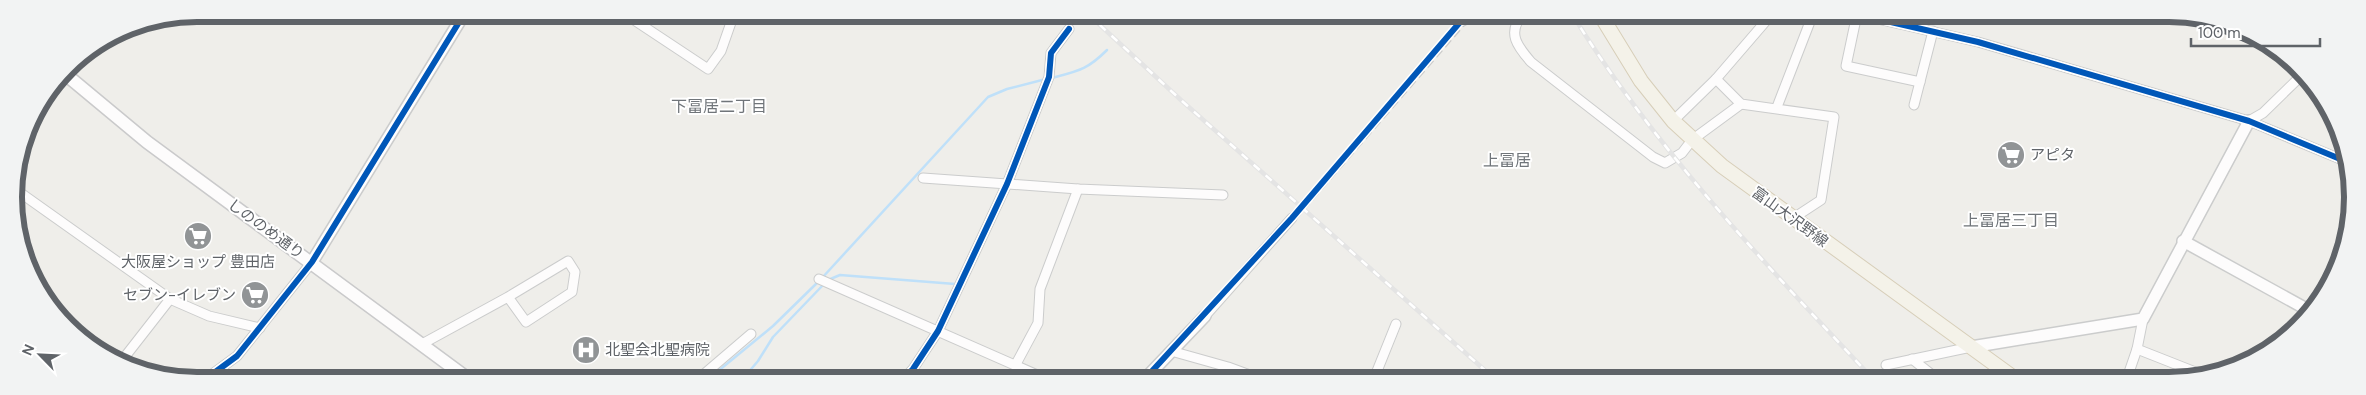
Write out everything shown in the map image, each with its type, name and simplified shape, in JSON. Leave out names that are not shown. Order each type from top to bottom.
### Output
[{"type":"main road","name":"富山大沢野線","points":[[1605,23],[1641,81],[1673,121],[1692,140],[1722,166],[1792,219],[2006,372]]},
{"type":"main road","name":"しののめ通り","points":[[70,78],[147,142],[312,262],[458,372]]},
{"type":"street","points":[[215,372],[237,356],[312,262],[459,22]]},
{"type":"street","points":[[637,22],[708,69],[722,50],[731,22]]},
{"type":"street","points":[[1519,23],[1515,33],[1516,45],[1532,62],[1653,157],[1664,163],[1682,153],[1692,140],[1741,104]]},
{"type":"street","points":[[1673,121],[1716,79],[1764,23]]},
{"type":"street","points":[[1777,107],[1810,23]]},
{"type":"street","points":[[1854,23],[1846,66],[1920,82]]},
{"type":"street","points":[[1912,23],[1933,31],[2249,121],[2339,158]]},
{"type":"street","points":[[910,372],[938,331],[1007,184],[1049,77],[1051,53],[1069,29]]},
{"type":"street","points":[[1914,105],[1933,31]]},
{"type":"street","points":[[1716,79],[1741,104],[1777,107],[1834,117],[1821,200],[1792,219]]},
{"type":"street","points":[[2129,372],[2137,349],[2143,319],[2249,121],[2263,113],[2297,79]]},
{"type":"street","points":[[923,178],[1078,189],[1223,195]]},
{"type":"street","points":[[1016,364],[1038,323],[1040,289],[1078,189]]},
{"type":"street","points":[[22,194],[170,299],[209,316],[260,328]]},
{"type":"street","points":[[1152,372],[1205,316],[1292,218]]},
{"type":"street","points":[[2184,241],[2304,308]]},
{"type":"street","points":[[422,344],[568,261],[575,272],[572,292],[526,322],[508,296]]},
{"type":"street","points":[[819,279],[1032,372]]},
{"type":"street","points":[[125,356],[170,299]]},
{"type":"street","points":[[1886,364],[1971,347],[2143,319]]},
{"type":"street","points":[[1376,372],[1396,324]]},
{"type":"street","points":[[707,372],[751,334]]},
{"type":"street","points":[[2137,349],[2192,370]]},
{"type":"street","points":[[1171,351],[1242,372]]},
{"type":"street","points":[[1912,359],[1929,372]]},
{"type":"waterway","points":[[1052,78],[1088,66],[1107,50]]},
{"type":"waterway","points":[[822,278],[988,97],[1007,89],[1046,79]]},
{"type":"waterway","points":[[828,280],[840,275],[955,284]]},
{"type":"waterway","points":[[717,372],[773,326],[818,282]]},
{"type":"waterway","points":[[749,372],[773,337],[824,284]]},
{"type":"tunnel","points":[[1292,218],[1462,23]]},
{"type":"railway","points":[[1097,22],[1182,101],[1487,372]]},
{"type":"railway","points":[[1578,23],[1639,112],[1714,205],[1793,294],[1867,372]]},
{"type":"cycle path","points":[[215,372],[237,356],[312,262],[459,22]]},
{"type":"cycle path","points":[[1151,372],[1292,218],[1460,23]]},
{"type":"cycle path","points":[[1895,23],[1978,42],[2249,121],[2339,159]]},
{"type":"cycle path","points":[[910,372],[938,331],[1007,184],[1049,77],[1051,53],[1069,29]]},
{"type":"place","name":"アピタ","points":[[2011,155]]},
{"type":"place","name":"大阪屋ショップ 豊田店","points":[[198,236]]},
{"type":"place","name":"セブン-イレブン","points":[[255,295]]},
{"type":"place","name":"北聖会北聖病院","points":[[586,350]]},
{"type":"district","name":"下冨居二丁目","points":[[719,106]]},
{"type":"district","name":"上冨居","points":[[1507,160]]},
{"type":"district","name":"上冨居三丁目","points":[[2011,220]]}]
